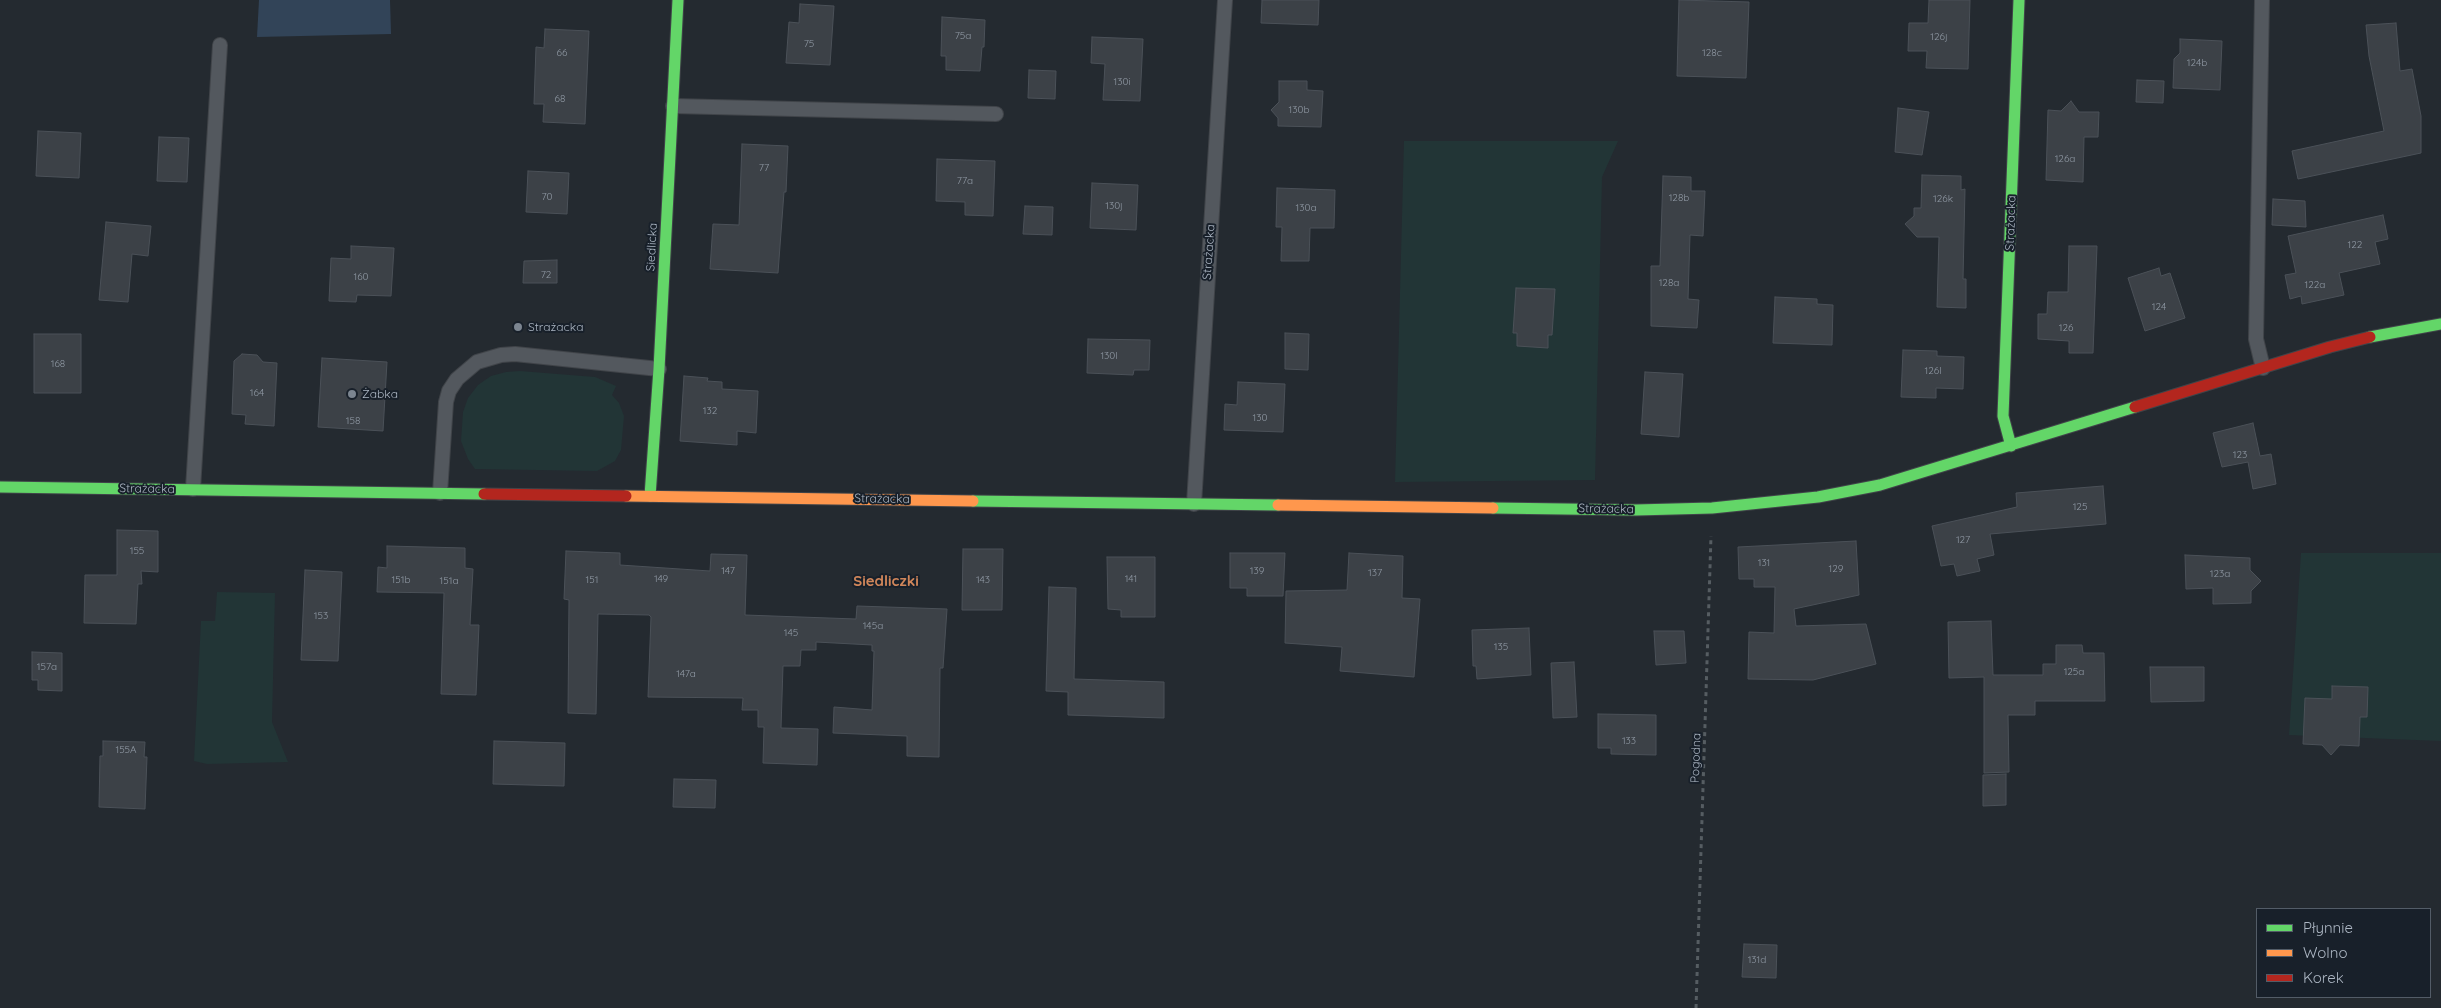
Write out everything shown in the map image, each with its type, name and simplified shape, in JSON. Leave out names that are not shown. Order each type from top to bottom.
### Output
[{"type":"street","name":"Siedlicka","points":[[650,496],[659,369],[678,0]]},
{"type":"street","name":"Strażacka","points":[[2011,446],[2003,416],[2019,0]]},
{"type":"street","name":"Strażacka","points":[[0,487],[1636,510],[1712,508],[1818,497],[1871,486],[2011,446],[2330,346],[2441,324]]},
{"type":"lane","name":"Strażacka","points":[[1194,504],[1225,0]]},
{"type":"lane","points":[[2262,0],[2256,339],[2263,368]]},
{"type":"lane","points":[[193,489],[220,45]]},
{"type":"lane","points":[[673,106],[996,114]]},
{"type":"lane","points":[[440,493],[446,402],[457,379],[477,362],[501,355],[515,354],[659,369]]},
{"type":"path","name":"Pogodna","points":[[1696,1008],[1712,508]]},
{"type":"shaded area","points":[[1404,141],[1618,141],[1602,177],[1595,480],[1395,482]]},
{"type":"shaded area","points":[[520,371],[595,377],[616,386],[612,395],[619,403],[624,416],[621,450],[615,461],[597,471],[475,469],[468,459],[461,441],[463,412],[468,398],[478,385],[491,376]]},
{"type":"shaded area","points":[[2301,553],[2441,553],[2441,741],[2289,735]]},
{"type":"shaded area","points":[[217,592],[275,593],[272,722],[288,762],[207,764],[194,761],[201,621],[215,621]]},
{"type":"water","points":[[259,0],[390,0],[391,34],[257,37]]},
{"type":"building","points":[[1262,0],[1319,0],[1318,25],[1261,23]]},
{"type":"building","points":[[1679,0],[1749,2],[1746,78],[1677,76]]},
{"type":"building","points":[[1929,0],[1970,0],[1968,69],[1926,68],[1927,51],[1908,51],[1909,23],[1928,23]]},
{"type":"building","points":[[800,4],[834,6],[830,65],[786,63],[789,22],[799,23]]},
{"type":"building","points":[[942,17],[985,20],[984,47],[982,47],[980,71],[946,70],[946,56],[941,56]]},
{"type":"building","points":[[2396,23],[2400,71],[2412,69],[2421,116],[2421,153],[2298,179],[2292,151],[2384,131],[2369,56],[2366,25]]},
{"type":"building","points":[[545,29],[589,31],[585,124],[543,122],[544,104],[534,104],[536,47],[544,48]]},
{"type":"building","points":[[1092,37],[1143,39],[1140,101],[1103,100],[1105,64],[1091,63]]},
{"type":"building","points":[[2180,39],[2222,41],[2220,90],[2173,88],[2174,59],[2180,53]]},
{"type":"building","points":[[1029,70],[1056,71],[1055,99],[1028,98]]},
{"type":"building","points":[[2137,80],[2164,81],[2163,103],[2136,102]]},
{"type":"building","points":[[1279,81],[1307,81],[1307,90],[1323,91],[1321,127],[1278,126],[1278,118],[1271,110],[1279,102]]},
{"type":"building","points":[[2071,101],[2079,112],[2099,112],[2098,137],[2084,137],[2083,182],[2046,180],[2048,110],[2061,111]]},
{"type":"building","points":[[1898,108],[1929,112],[1922,155],[1895,152]]},
{"type":"building","points":[[38,131],[81,133],[79,178],[36,176]]},
{"type":"building","points":[[159,137],[189,138],[187,182],[157,181]]},
{"type":"building","points":[[742,144],[788,146],[786,192],[784,192],[778,273],[710,269],[713,224],[739,225]]},
{"type":"building","points":[[937,159],[995,161],[993,216],[965,215],[965,202],[936,201]]},
{"type":"building","points":[[528,171],[569,173],[567,214],[526,212]]},
{"type":"building","points":[[1922,175],[1961,176],[1961,190],[1965,189],[1963,279],[1966,279],[1966,308],[1937,307],[1939,237],[1917,237],[1905,224],[1914,216],[1914,208],[1921,208]]},
{"type":"building","points":[[1663,176],[1691,177],[1691,191],[1705,191],[1703,236],[1690,235],[1688,299],[1699,300],[1697,328],[1651,326],[1651,266],[1660,266]]},
{"type":"building","points":[[1092,183],[1138,185],[1136,230],[1090,228]]},
{"type":"building","points":[[1277,188],[1335,190],[1334,228],[1310,228],[1309,261],[1281,261],[1282,227],[1276,227]]},
{"type":"building","points":[[2273,199],[2305,201],[2306,227],[2272,225]]},
{"type":"building","points":[[1025,206],[1053,207],[1052,235],[1023,234]]},
{"type":"building","points":[[2383,215],[2388,239],[2375,242],[2380,264],[2339,273],[2344,295],[2302,304],[2301,296],[2290,299],[2285,275],[2296,273],[2288,236]]},
{"type":"building","points":[[106,222],[151,226],[148,256],[132,254],[128,302],[99,300]]},
{"type":"building","points":[[351,246],[394,248],[391,296],[357,295],[356,302],[329,301],[331,258],[351,259]]},
{"type":"building","points":[[2069,246],[2097,246],[2093,353],[2069,353],[2069,341],[2038,339],[2038,314],[2047,314],[2048,292],[2068,292]]},
{"type":"building","points":[[557,260],[557,283],[523,283],[524,261]]},
{"type":"building","points":[[2159,268],[2161,276],[2170,273],[2185,318],[2145,331],[2128,278]]},
{"type":"building","points":[[1516,288],[1555,289],[1552,335],[1548,335],[1548,348],[1517,346],[1517,333],[1513,333]]},
{"type":"building","points":[[1775,297],[1817,299],[1817,304],[1833,305],[1832,345],[1773,343]]},
{"type":"building","points":[[1285,333],[1309,334],[1308,370],[1285,369]]},
{"type":"building","points":[[34,334],[81,334],[81,393],[34,393]]},
{"type":"building","points":[[1088,339],[1150,340],[1149,370],[1134,370],[1133,375],[1087,373]]},
{"type":"building","points":[[1903,350],[1937,351],[1937,356],[1964,357],[1963,389],[1936,388],[1936,398],[1901,397]]},
{"type":"building","points":[[242,354],[257,355],[263,362],[277,363],[274,426],[245,424],[246,415],[232,414],[234,361]]},
{"type":"building","name":"Żabka","points":[[322,358],[387,362],[383,431],[318,427]]},
{"type":"building","points":[[1645,372],[1683,374],[1679,437],[1641,434]]},
{"type":"building","points":[[684,376],[708,378],[707,381],[722,382],[722,389],[758,391],[756,433],[737,431],[737,445],[680,441]]},
{"type":"building","points":[[1238,382],[1285,384],[1283,432],[1224,430],[1225,404],[1237,405]]},
{"type":"building","points":[[2253,423],[2260,456],[2271,454],[2276,484],[2253,489],[2248,462],[2222,467],[2213,433]]},
{"type":"building","points":[[2103,486],[2106,524],[1990,534],[1994,555],[1977,559],[1980,571],[1957,576],[1954,564],[1941,566],[1932,526],[2017,507],[2016,493]]},
{"type":"building","points":[[117,530],[158,531],[158,572],[141,571],[142,584],[138,584],[136,624],[84,623],[85,575],[117,575]]},
{"type":"building","points":[[1856,541],[1859,595],[1794,609],[1796,626],[1866,624],[1876,664],[1813,680],[1748,679],[1749,632],[1774,633],[1775,587],[1754,587],[1754,579],[1739,579],[1738,547]]},
{"type":"building","points":[[387,546],[465,548],[465,568],[473,569],[470,625],[479,625],[476,695],[441,694],[444,593],[377,592],[378,567],[387,568]]},
{"type":"building","points":[[963,549],[1003,549],[1002,610],[962,610]]},
{"type":"building","points":[[566,551],[620,553],[620,565],[710,571],[711,554],[747,555],[745,615],[856,619],[857,606],[947,609],[943,668],[940,668],[939,757],[907,756],[907,736],[833,733],[834,707],[872,710],[874,651],[872,651],[872,645],[816,642],[816,650],[801,650],[800,666],[783,666],[781,728],[818,729],[817,765],[763,763],[764,727],[758,727],[758,710],[742,710],[743,698],[648,697],[651,617],[649,615],[598,614],[596,714],[568,713],[569,600],[564,599]]},
{"type":"building","points":[[1230,553],[1285,553],[1283,596],[1247,596],[1247,588],[1230,588]]},
{"type":"building","points":[[1349,553],[1403,556],[1402,598],[1420,599],[1414,677],[1340,671],[1342,647],[1285,643],[1286,591],[1347,590]]},
{"type":"building","points":[[2185,555],[2250,558],[2250,570],[2261,581],[2251,591],[2251,603],[2213,604],[2213,588],[2186,589]]},
{"type":"building","points":[[1107,557],[1155,557],[1155,617],[1121,617],[1121,610],[1108,609]]},
{"type":"building","points":[[305,570],[342,572],[338,661],[301,660]]},
{"type":"building","points":[[1049,587],[1076,588],[1074,679],[1164,682],[1164,718],[1068,715],[1068,692],[1046,691]]},
{"type":"building","points":[[1991,621],[1993,675],[2043,675],[2043,664],[2056,664],[2056,645],[2082,645],[2083,653],[2104,653],[2105,701],[2035,701],[2035,715],[2008,715],[2009,772],[1984,773],[1984,677],[1949,678],[1948,622]]},
{"type":"building","points":[[1529,628],[1531,675],[1477,679],[1476,666],[1473,666],[1472,630]]},
{"type":"building","points":[[1654,631],[1684,631],[1686,663],[1656,665]]},
{"type":"building","points":[[32,652],[62,653],[62,691],[38,690],[38,680],[32,680]]},
{"type":"building","points":[[1574,662],[1577,717],[1553,718],[1551,663]]},
{"type":"building","points":[[2150,667],[2204,667],[2204,701],[2151,702]]},
{"type":"building","points":[[2332,686],[2368,687],[2367,717],[2360,717],[2359,746],[2340,745],[2331,755],[2322,745],[2303,744],[2305,698],[2332,699]]},
{"type":"building","points":[[1598,714],[1656,715],[1656,755],[1611,754],[1611,748],[1598,748]]},
{"type":"building","points":[[103,741],[145,742],[144,757],[147,757],[145,809],[99,807],[100,756],[103,756]]},
{"type":"building","points":[[494,741],[565,743],[564,786],[493,784]]},
{"type":"building","points":[[2006,774],[2006,805],[1983,806],[1983,775]]},
{"type":"building","points":[[674,779],[716,780],[715,808],[673,807]]},
{"type":"building","points":[[1744,944],[1777,945],[1776,978],[1742,977]]},
{"type":"traffic: fast","points":[[650,496],[659,369],[678,0]]},
{"type":"traffic: fast","points":[[2011,446],[2003,416],[2019,0]]},
{"type":"traffic: fast","points":[[2370,337],[2441,324]]},
{"type":"traffic: fast","points":[[1493,508],[1636,510],[1712,508],[1818,497],[1880,485],[2135,407]]},
{"type":"traffic: fast","points":[[0,487],[484,494]]},
{"type":"traffic: fast","points":[[973,501],[1278,505]]},
{"type":"traffic: slow","points":[[626,496],[973,501]]},
{"type":"traffic: slow","points":[[1278,505],[1493,508]]},
{"type":"traffic: jam","points":[[2135,407],[2330,347],[2370,337]]},
{"type":"traffic: jam","points":[[484,494],[626,496]]},
{"type":"place","name":"Strażacka","points":[[518,327]]},
{"type":"place","name":"Żabka","points":[[352,394]]},
{"type":"district","name":"Siedliczki","points":[[886,581]]}]
